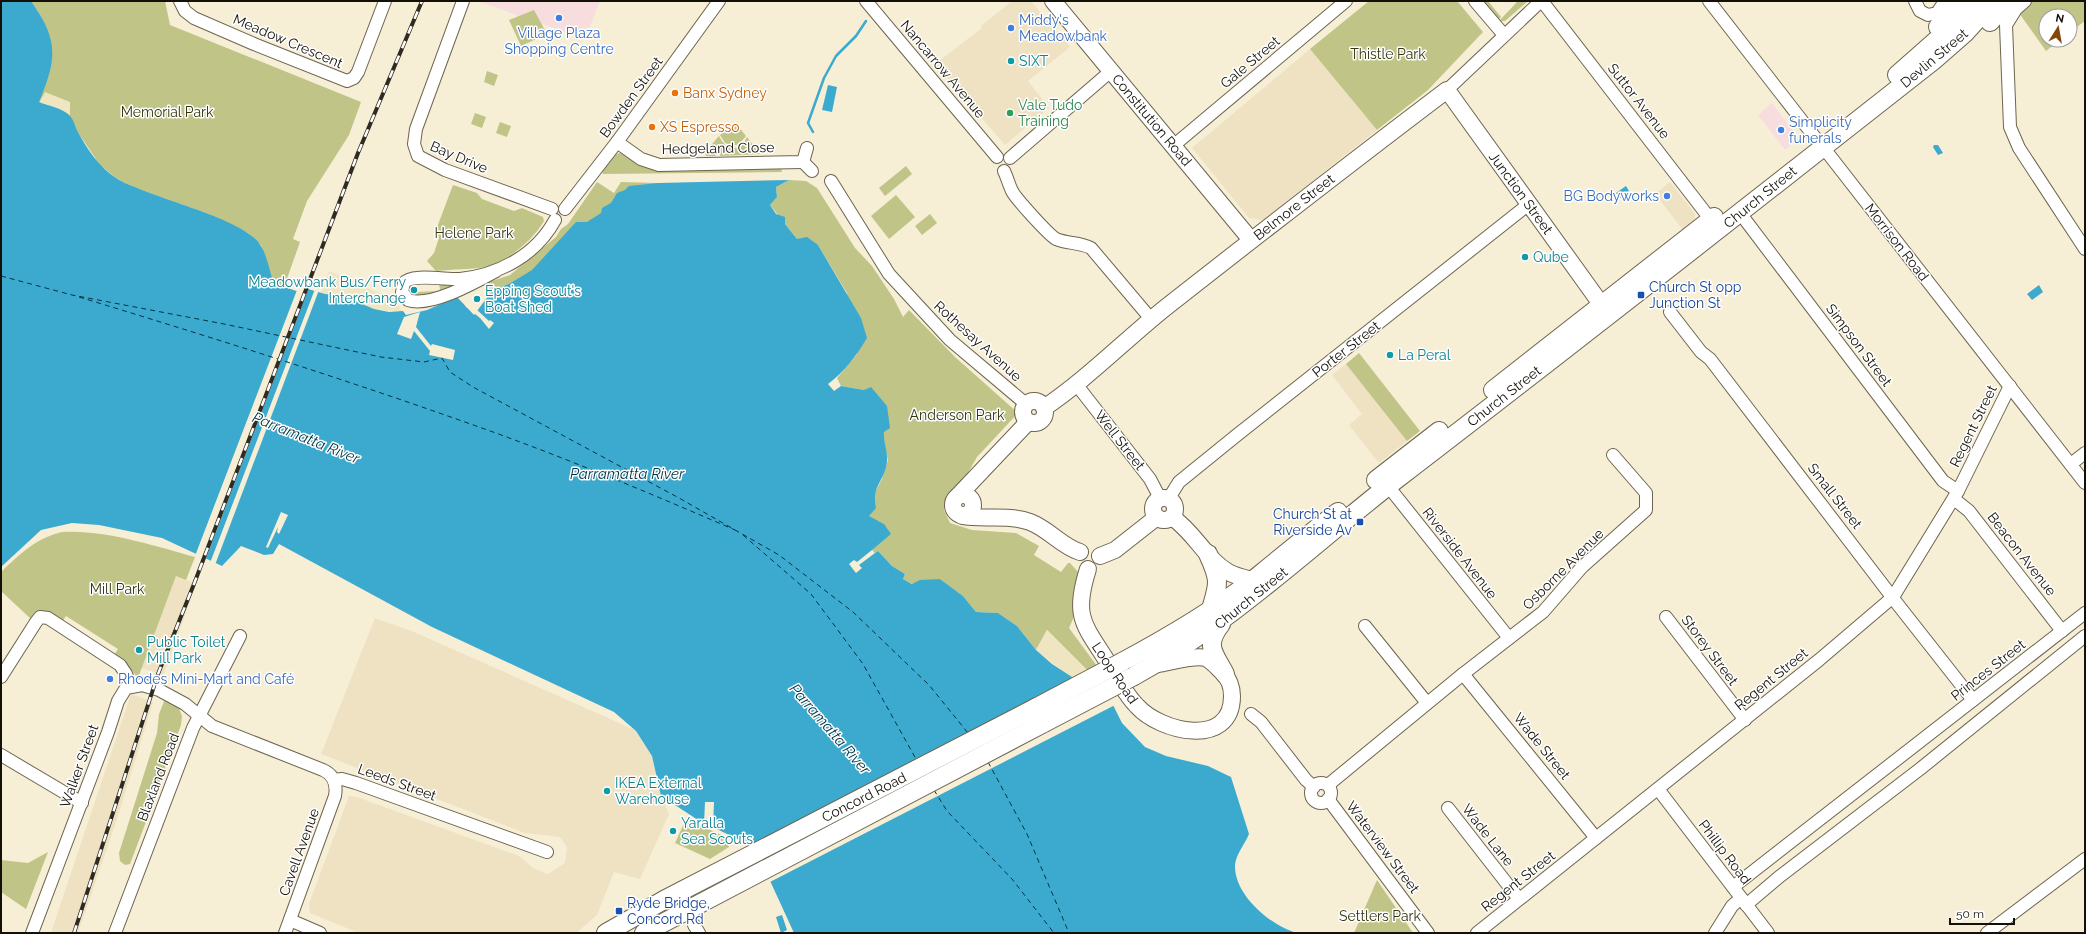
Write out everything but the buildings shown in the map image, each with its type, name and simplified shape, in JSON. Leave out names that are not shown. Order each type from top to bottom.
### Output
[{"type":"highway","points":[[1928,48],[1937,28],[1959,1]]},
{"type":"highway","name":"Devlin Street","points":[[1871,105],[1977,1]]},
{"type":"highway","name":"Devlin Street","points":[[1871,105],[1933,61],[1965,34],[1994,1]]},
{"type":"highway","points":[[1871,105],[1908,89],[1942,65],[1974,39],[2009,1]]},
{"type":"highway","name":"Church Street","points":[[1122,662],[1171,636],[1218,614],[1388,486],[1605,310],[1712,220],[1871,105]]},
{"type":"highway","name":"Church Street","points":[[1134,676],[1158,664],[1189,645],[1252,580],[1402,459],[1740,213],[1820,143]]},
{"type":"highway","points":[[1208,554],[1218,580],[1218,614],[1215,632],[1210,643],[1212,650],[1225,674]]},
{"type":"highway","name":"Concord Road","points":[[606,933],[664,900],[1122,662]]},
{"type":"highway","name":"Concord Road","points":[[644,933],[1134,676]]},
{"type":"highway","points":[[680,914],[696,929]]},
{"type":"main road","name":"Constitution Road","points":[[1053,1],[1251,240]]},
{"type":"main road","name":"Junction Street","points":[[1447,90],[1605,310]]},
{"type":"main road","name":"Belmore Street","points":[[1044,408],[1076,384],[1151,319],[1251,240],[1447,90]]},
{"type":"main road","points":[[1036,401],[1044,408],[1044,414],[1041,420],[1035,423],[1028,422],[1023,413],[1026,404],[1036,401]]},
{"type":"main road","points":[[1028,422],[976,477],[967,500],[953,506],[956,513],[962,516],[1012,518],[1031,522],[1062,544],[1080,552]]},
{"type":"main road","points":[[1100,556],[1116,550],[1165,517],[1176,506],[1173,501],[1164,498]]},
{"type":"main road","points":[[967,500],[978,509],[992,517]]},
{"type":"main road","points":[[1165,517],[1195,536],[1208,554],[1228,571],[1252,580]]},
{"type":"main road","points":[[1090,547],[1096,550],[1100,556],[1099,563],[1096,567],[1088,569],[1079,563],[1080,552],[1090,547]]},
{"type":"main road","name":"Loop Road","points":[[1088,569],[1079,602],[1082,620],[1132,700],[1144,712],[1160,723],[1177,729],[1195,732],[1210,729],[1222,721],[1229,710],[1232,691],[1225,674],[1209,660],[1201,657],[1158,664]]},
{"type":"street","name":"Meadow Crescent","points":[[180,1],[185,11],[194,18],[347,81],[354,78],[358,72],[385,1]]},
{"type":"street","name":"Bay Drive","points":[[463,1],[416,129],[414,144],[418,156],[445,170],[553,214],[560,206],[565,209]]},
{"type":"street","name":"Bowden Street","points":[[565,209],[617,142],[719,1]]},
{"type":"street","name":"Nancarrow Avenue","points":[[866,1],[1003,158]]},
{"type":"street","name":"Gale Street","points":[[1173,146],[1346,1]]},
{"type":"street","points":[[1475,1],[1504,35]]},
{"type":"street","name":"Belmore Street","points":[[1447,90],[1541,1]]},
{"type":"street","name":"Suttor Avenue","points":[[1541,1],[1712,220]]},
{"type":"street","name":"Morrison Road","points":[[1709,1],[2085,483]]},
{"type":"street","points":[[1915,1],[1920,11],[1928,15],[1933,15],[1940,10],[1945,1]]},
{"type":"street","points":[[2024,1],[2016,9],[2006,25],[2009,120],[2012,135],[2085,249]]},
{"type":"street","points":[[1111,71],[1003,158],[1011,166],[1004,171],[1012,192],[1048,231],[1055,238],[1068,242],[1081,243],[1091,248],[1151,319]]},
{"type":"street","name":"Hedgeland Close","points":[[617,142],[641,159],[659,165],[803,162]]},
{"type":"street","points":[[807,148],[803,162],[812,171]]},
{"type":"street","name":"Rothesay Avenue","points":[[831,181],[889,274],[950,340],[1026,404]]},
{"type":"street","name":"Porter Street","points":[[1164,498],[1180,482],[1237,435],[1529,204]]},
{"type":"street","name":"Simpson Street","points":[[1740,213],[1943,481],[1956,495]]},
{"type":"street","points":[[496,271],[460,279],[414,278],[406,280],[402,288],[405,298],[415,302],[425,302],[476,282],[519,259],[536,246],[549,231],[553,214]]},
{"type":"street","name":"Small Street","points":[[1670,312],[1701,352],[1710,359],[1974,700]]},
{"type":"street","name":"Well Street","points":[[1076,384],[1164,498]]},
{"type":"street","name":"Regent Street","points":[[1476,933],[1819,660],[1893,597],[1956,495],[2010,386]]},
{"type":"street","points":[[2071,464],[2085,454]]},
{"type":"street","name":"Osborne Avenue","points":[[1328,785],[1427,703],[1543,612],[1582,567],[1646,510],[1646,493],[1613,455]]},
{"type":"street","name":"Riverside Avenue","points":[[1388,486],[1509,638]]},
{"type":"street","name":"Beacon Avenue","points":[[1956,495],[2062,631]]},
{"type":"street","name":"Princes Street","points":[[1733,887],[2085,613]]},
{"type":"street","points":[[1,678],[36,622],[40,617],[48,618],[113,659],[123,668],[130,685],[142,684],[159,690],[177,699],[212,726],[323,770],[330,774],[334,780]]},
{"type":"street","name":"Storey Street","points":[[1666,617],[1744,720]]},
{"type":"street","points":[[1365,626],[1427,703]]},
{"type":"street","name":"Blaxland Road","points":[[115,933],[198,715],[240,636]]},
{"type":"street","points":[[1715,933],[1732,906],[1744,901],[1779,877],[1920,768],[2085,636]]},
{"type":"street","name":"Wade Street","points":[[1464,674],[1596,838]]},
{"type":"street","name":"Walker Street","points":[[32,933],[82,803],[118,701],[122,692],[130,685]]},
{"type":"street","points":[[1251,714],[1261,722],[1306,780],[1314,787]]},
{"type":"street","points":[[1908,750],[1920,768]]},
{"type":"street","points":[[1,755],[82,803]]},
{"type":"street","name":"Leeds Street","points":[[334,780],[342,779],[356,783],[547,852]]},
{"type":"street","name":"Cavell Avenue","points":[[285,933],[335,796],[334,780]]},
{"type":"street","points":[[1321,782],[1328,785],[1330,790],[1328,799],[1321,803],[1316,801],[1313,796],[1314,787],[1321,782]]},
{"type":"street","name":"Phillip Road","points":[[1658,789],[1768,933]]},
{"type":"street","name":"Waterview Street","points":[[1328,799],[1428,933]]},
{"type":"street","name":"Wade Lane","points":[[1448,808],[1519,899]]},
{"type":"street","points":[[1987,933],[2085,859]]},
{"type":"street","points":[[1765,861],[1779,877]]},
{"type":"street","points":[[290,920],[320,933]]},
{"type":"shaded area","name":"Village Plaza Shopping Centre","points":[[477,1],[600,1],[585,39]]},
{"type":"shaded area","points":[[1012,1],[1031,1],[1070,47],[1028,81],[1049,108],[1005,145],[935,64],[982,28],[981,26]]},
{"type":"shaded area","points":[[1310,49],[1377,130],[1263,220],[1249,218],[1192,148]]},
{"type":"shaded area","points":[[1772,103],[1797,136],[1796,141],[1785,150],[1758,115]]},
{"type":"shaded area","points":[[1670,182],[1695,214],[1695,220],[1683,230],[1655,194]]},
{"type":"shaded area","points":[[1346,364],[1407,441],[1379,463],[1349,425],[1362,414],[1332,375]]},
{"type":"shaded area","points":[[176,576],[196,584],[171,657],[163,675],[141,668]]},
{"type":"shaded area","points":[[375,618],[414,632],[635,730],[652,756],[661,796],[669,814],[640,879],[614,872],[597,915],[576,933],[359,933],[310,913],[309,904],[349,796],[357,797],[519,856],[533,868],[548,874],[565,863],[567,847],[560,837],[525,833],[321,754]]},
{"type":"shaded area","points":[[131,694],[153,702],[118,816],[78,933],[51,933]]},
{"type":"green space","name":"Memorial Park","points":[[1,1],[39,13],[31,1],[165,1],[170,25],[361,102],[349,135],[307,201],[293,239],[300,242],[284,287],[273,280],[261,245],[248,233],[203,212],[133,187],[116,178],[100,165],[79,134],[70,117],[34,113]]},
{"type":"green space","name":"Thistle Park","points":[[1369,1],[1457,1],[1483,32],[1428,90],[1377,130],[1310,49]]},
{"type":"green space","points":[[1482,1],[1488,1],[1501,17],[1498,20]]},
{"type":"green space","points":[[1518,1],[1528,1],[1505,21],[1499,21]]},
{"type":"green space","points":[[2033,1],[2085,1],[2085,21],[2078,26],[2078,8],[2038,8],[2038,40],[2019,13]]},
{"type":"green space","points":[[534,10],[547,34],[521,46],[509,20]]},
{"type":"green space","points":[[487,71],[498,75],[494,86],[484,82]]},
{"type":"green space","points":[[475,113],[486,117],[482,128],[471,124]]},
{"type":"green space","points":[[500,122],[511,126],[507,137],[496,133]]},
{"type":"green space","points":[[729,126],[738,126],[746,136],[736,145],[725,143],[720,135]]},
{"type":"green space","points":[[719,136],[725,145],[731,148],[742,146],[747,137],[760,154],[720,156],[720,153],[716,154],[715,156],[706,156],[705,152]]},
{"type":"green space","points":[[621,153],[645,167],[656,170],[781,168],[782,172],[603,174],[602,171],[615,154]]},
{"type":"green space","points":[[906,166],[912,174],[885,196],[879,188]]},
{"type":"green space","name":"Anderson Park","points":[[789,180],[806,181],[817,188],[855,248],[872,266],[894,299],[903,317],[909,310],[955,357],[1018,413],[977,457],[961,485],[947,495],[944,510],[950,523],[972,530],[1016,533],[1039,546],[1034,555],[1061,572],[1068,563],[1070,563],[1079,573],[1073,619],[1069,628],[1097,666],[1088,671],[1047,630],[1036,650],[1017,626],[998,613],[976,612],[963,596],[940,579],[913,584],[903,579],[905,574],[892,566],[878,551],[875,553],[872,549],[884,524],[868,516],[873,496],[882,479],[888,460],[883,439],[884,432],[864,390],[841,386],[837,378],[857,354],[847,293],[818,245],[797,239],[770,205],[777,197],[776,187]]},
{"type":"green space","points":[[597,182],[614,193],[621,182],[658,183],[500,296],[487,294],[489,282],[510,275],[556,237],[561,229],[568,224]]},
{"type":"green space","name":"Helene Park","points":[[453,185],[477,193],[482,199],[514,211],[522,208],[543,217],[544,221],[527,242],[513,254],[497,263],[476,268],[436,271],[427,261],[434,253],[439,238],[436,230]]},
{"type":"green space","points":[[896,195],[915,217],[889,239],[871,216]]},
{"type":"green space","points":[[930,214],[937,223],[922,235],[915,226]]},
{"type":"green space","points":[[439,283],[455,283],[455,287],[431,295],[414,296],[416,292],[440,290]]},
{"type":"green space","points":[[1359,353],[1420,431],[1407,441],[1346,364]]},
{"type":"green space","name":"Mill Park","points":[[62,532],[95,533],[129,539],[195,557],[186,580],[176,576],[138,678],[127,665],[114,655],[118,649],[66,616],[62,622],[31,619],[1,591],[1,572],[22,553],[36,543],[44,538]]},
{"type":"green space","points":[[165,699],[178,706],[182,716],[181,725],[157,789],[153,795],[152,806],[130,864],[125,865],[120,861],[119,853],[157,733],[159,714]]},
{"type":"green space","points":[[686,819],[726,837],[729,847],[710,859],[675,843]]},
{"type":"green space","points":[[48,852],[26,909],[1,892],[1,860],[28,863]]},
{"type":"green space","name":"Settlers Park","points":[[1377,880],[1413,933],[1354,933]]},
{"type":"sand","points":[[45,92],[70,102],[70,115],[39,103]]},
{"type":"sand","points":[[329,271],[396,300],[402,312],[374,309],[321,293]]},
{"type":"sand","points":[[1047,630],[1088,671],[1073,679],[1036,650]]},
{"type":"water","name":"Parramatta River","points":[[1,1],[31,1],[40,15],[47,27],[51,39],[52,61],[39,102],[67,113],[73,119],[85,145],[94,158],[110,174],[149,193],[216,217],[236,226],[252,236],[261,246],[273,280],[284,287],[306,294],[308,289],[325,294],[343,296],[374,309],[389,312],[403,311],[406,315],[427,310],[457,297],[474,315],[492,291],[509,284],[532,270],[576,222],[587,222],[601,213],[602,208],[611,203],[617,193],[625,190],[629,186],[658,183],[789,180],[776,187],[777,197],[770,205],[776,214],[785,217],[785,224],[797,239],[807,237],[818,245],[861,318],[867,338],[850,363],[828,384],[834,391],[841,386],[864,390],[871,387],[887,406],[890,428],[884,432],[887,454],[886,468],[875,494],[876,508],[869,516],[884,524],[891,534],[872,550],[875,553],[878,551],[892,566],[905,574],[903,579],[912,584],[920,580],[940,579],[963,596],[976,612],[998,613],[1017,626],[1036,650],[1052,664],[1112,703],[1122,723],[1145,747],[1166,756],[1208,766],[1231,777],[1249,834],[1236,861],[1236,876],[1247,898],[1256,908],[1276,924],[1297,933],[794,933],[761,861],[750,845],[698,820],[661,796],[652,756],[636,731],[614,712],[432,627],[279,544],[273,554],[264,555],[241,546],[222,566],[162,538],[99,525],[72,523],[41,530],[1,567]]},
{"type":"water","points":[[828,85],[837,87],[832,112],[822,110]]},
{"type":"water","points":[[1934,145],[1938,145],[1943,153],[1938,155],[1933,147]]},
{"type":"water","points":[[1626,186],[1629,191],[1620,198],[1616,193]]},
{"type":"water","points":[[2039,285],[2043,292],[2032,300],[2027,294]]},
{"type":"water","points":[[782,915],[787,930],[781,933],[776,917]]},
{"type":"pier","points":[[287,286],[305,292],[309,287],[205,561],[195,556],[297,290]]},
{"type":"pier","points":[[315,289],[319,290],[215,565],[210,563]]},
{"type":"pier","points":[[467,302],[467,306],[474,312],[476,309],[489,321],[490,320],[494,323],[489,329],[480,318],[465,306]]},
{"type":"pier","points":[[420,312],[416,327],[431,346],[432,344],[455,350],[453,360],[429,355],[430,351],[414,331],[411,339],[397,334],[404,317]]},
{"type":"pier","points":[[281,512],[288,515],[279,534],[277,532],[278,527],[268,548],[266,547]]},
{"type":"pier","points":[[872,550],[875,553],[859,565],[862,568],[856,573],[849,564],[854,560],[857,562]]},
{"type":"pier","points":[[1103,691],[1115,705],[768,883],[760,863]]},
{"type":"pier","points":[[705,802],[714,802],[713,828],[704,824]]},
{"type":"waterway","points":[[813,132],[808,123],[824,78],[836,56],[856,36],[866,21]]},
{"type":"ferry route","points":[[1,276],[72,295],[224,324],[381,357],[424,362],[442,358],[450,372],[473,387],[679,498],[779,555],[853,612],[929,685],[968,733]]},
{"type":"ferry route","points":[[79,297],[175,326],[367,388],[462,421],[599,473],[735,530]]},
{"type":"ferry route","points":[[743,535],[811,594],[863,664],[916,759]]},
{"type":"ferry route","points":[[988,762],[1027,834],[1069,933]]},
{"type":"ferry route","points":[[934,790],[947,811],[1012,879],[1054,933]]},
{"type":"railway","points":[[74,933],[158,674],[194,584],[358,153],[422,1]]},
{"type":"place","name":"Village Plaza Shopping Centre","points":[[559,18]]},
{"type":"place","name":"Middy's Meadowbank","points":[[1011,28]]},
{"type":"place","name":"SIXT","points":[[1011,61]]},
{"type":"place","name":"Banx Sydney","points":[[675,93]]},
{"type":"place","name":"Vale Tudo Training","points":[[1010,113]]},
{"type":"place","name":"XS Espresso","points":[[652,127]]},
{"type":"place","name":"Simplicity funerals","points":[[1781,130]]},
{"type":"place","name":"BG Bodyworks","points":[[1667,196]]},
{"type":"place","name":"Qube","points":[[1525,257]]},
{"type":"place","name":"Meadowbank Bus/Ferry Interchange","points":[[414,290]]},
{"type":"place","name":"Church St opp Junction St","points":[[1641,295]]},
{"type":"place","name":"Epping Scout's Boat Shed","points":[[477,299]]},
{"type":"place","name":"La Peral","points":[[1390,355]]},
{"type":"place","name":"Church St at Riverside Av","points":[[1360,522]]},
{"type":"place","name":"Public Toilet Mill Park","points":[[139,650]]},
{"type":"place","name":"Rhodes Mini-Mart and Café","points":[[110,679]]},
{"type":"place","name":"IKEA External Warehouse","points":[[607,791]]},
{"type":"place","name":"Yaralla Sea Scouts","points":[[673,831]]},
{"type":"place","name":"Ryde Bridge, Concord Rd","points":[[619,911]]}]
